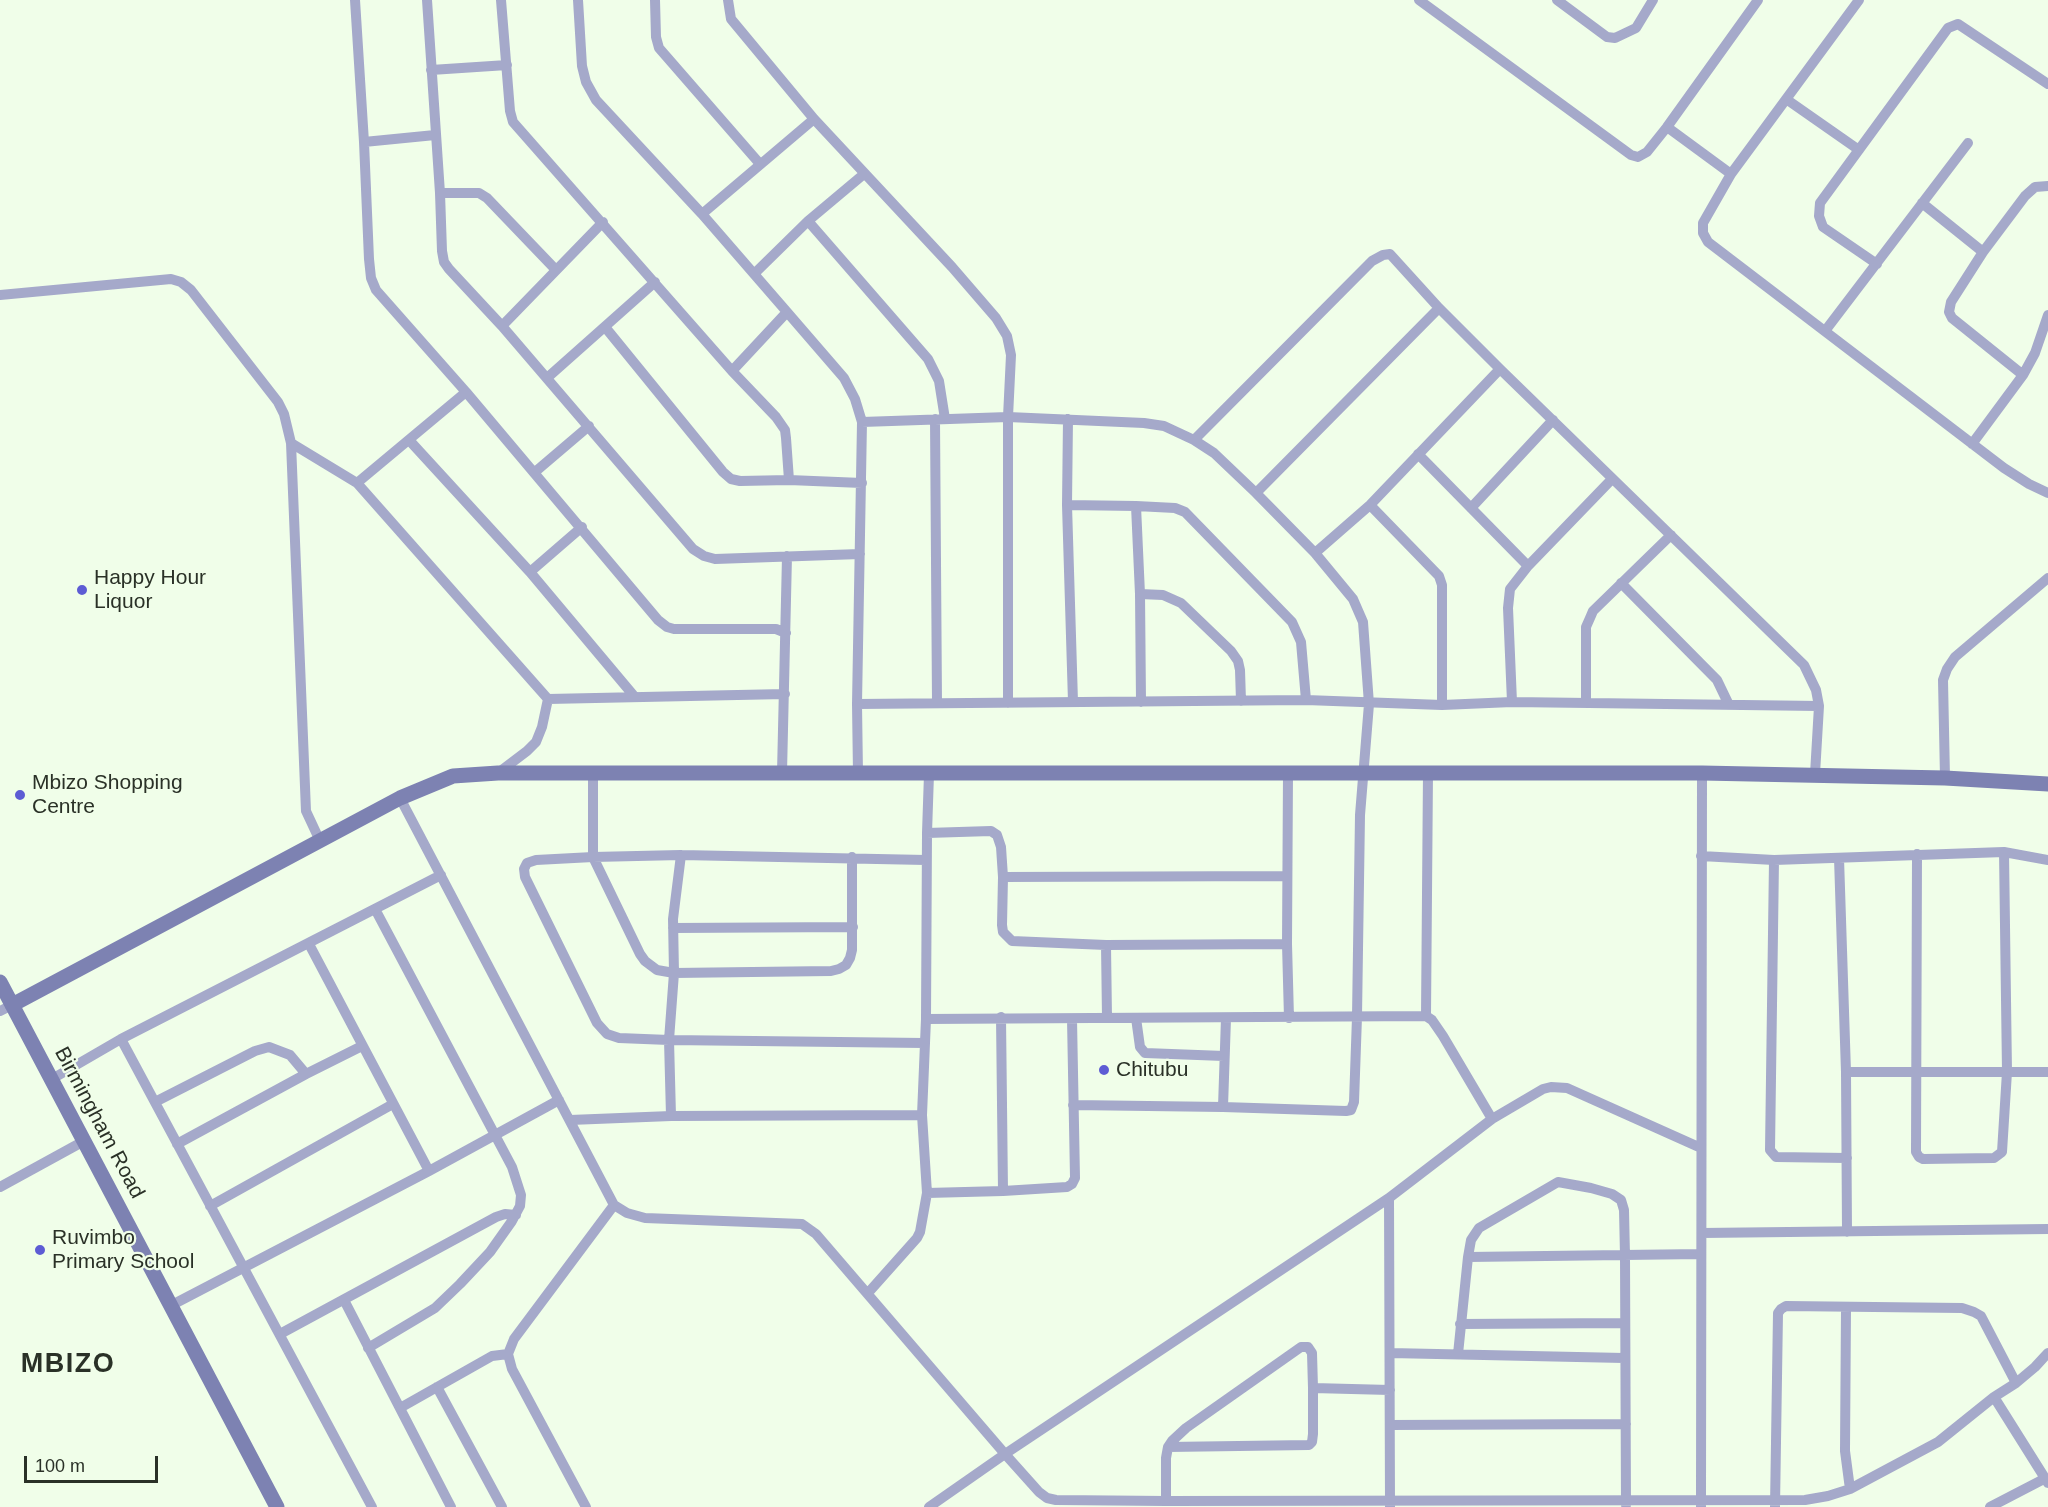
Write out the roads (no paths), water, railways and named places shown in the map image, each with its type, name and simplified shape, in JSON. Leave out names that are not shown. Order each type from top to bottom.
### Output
[{"type":"street","points":[[355,0],[369,259],[371,278],[376,290],[535,472],[658,620],[674,629],[776,629],[786,633]]},
{"type":"street","points":[[427,0],[444,262],[502,326],[693,549],[704,556],[715,559],[860,554]]},
{"type":"street","points":[[501,0],[510,111],[513,122],[732,371],[776,417],[784,430],[789,480]]},
{"type":"street","points":[[578,0],[582,66],[586,82],[596,100],[702,214],[787,312],[844,378],[855,399],[862,422],[858,774]]},
{"type":"street","points":[[655,0],[659,48],[760,164]]},
{"type":"street","points":[[728,0],[731,19],[814,119],[952,267],[996,318],[1007,336],[1011,355],[1008,417],[1008,703]]},
{"type":"street","points":[[1419,0],[1631,155],[1638,157],[1647,152],[1667,127],[1758,0]]},
{"type":"street","points":[[1557,0],[1607,37],[1616,38],[1636,28],[1653,0]]},
{"type":"street","points":[[1859,0],[1731,174],[1703,223],[1702,233],[1708,242],[1972,444],[2004,468],[2048,493]]},
{"type":"street","points":[[1877,264],[1823,227],[1819,216],[1820,202],[1952,25],[1958,24],[2048,84]]},
{"type":"street","points":[[431,70],[507,64]]},
{"type":"street","points":[[1786,99],[1859,150]]},
{"type":"street","points":[[702,214],[814,119]]},
{"type":"street","points":[[1667,127],[1731,174]]},
{"type":"street","points":[[364,142],[435,135]]},
{"type":"street","points":[[1825,331],[1968,143]]},
{"type":"street","points":[[754,274],[808,221],[864,174]]},
{"type":"street","points":[[2023,375],[1952,318],[1949,312],[1951,302],[1983,252],[2031,189],[2048,186]]},
{"type":"street","points":[[440,193],[479,193],[488,198],[556,270]]},
{"type":"street","points":[[1922,203],[1983,252]]},
{"type":"street","points":[[808,221],[928,359],[939,381],[937,703]]},
{"type":"street","points":[[502,326],[603,222]]},
{"type":"street","points":[[1194,440],[1377,257],[1389,254],[1439,309],[1804,665],[1816,690],[1819,706],[1815,774]]},
{"type":"street","points":[[0,295],[171,279],[182,282],[267,385],[284,414],[291,442],[306,811],[320,841]]},
{"type":"street","points":[[547,378],[655,282]]},
{"type":"street","points":[[1256,493],[1439,309]]},
{"type":"street","points":[[732,371],[787,312]]},
{"type":"street","points":[[1972,444],[2023,375],[2035,353],[2048,315]]},
{"type":"street","points":[[605,327],[731,479],[862,483]]},
{"type":"street","points":[[1315,553],[1370,505],[1500,369]]},
{"type":"street","points":[[357,483],[466,392]]},
{"type":"street","points":[[862,422],[1008,417],[1164,426],[1194,440],[1214,453],[1315,553],[1353,599],[1359,610],[1365,632],[1369,704],[1360,815],[1357,1017],[1352,1110],[1073,1105]]},
{"type":"street","points":[[1068,419],[1067,505],[1073,702]]},
{"type":"street","points":[[1471,508],[1553,420]]},
{"type":"street","points":[[535,472],[588,426]]},
{"type":"street","points":[[409,440],[530,572],[634,696]]},
{"type":"street","points":[[291,442],[357,483],[548,699]]},
{"type":"street","points":[[1418,454],[1528,566]]},
{"type":"street","points":[[1512,702],[1508,597],[1510,589],[1528,566],[1612,479]]},
{"type":"street","points":[[1067,505],[1175,508],[1185,512],[1292,622],[1301,642],[1306,700]]},
{"type":"street","points":[[1370,505],[1439,576],[1442,585],[1442,705]]},
{"type":"street","points":[[1136,506],[1141,702]]},
{"type":"street","points":[[530,572],[582,527]]},
{"type":"street","points":[[1586,703],[1586,627],[1593,611],[1671,535]]},
{"type":"street","points":[[782,773],[788,556]]},
{"type":"street","points":[[1945,778],[1943,680],[1947,669],[1955,657],[2048,579]]},
{"type":"street","points":[[1622,583],[1717,680],[1729,705]]},
{"type":"street","points":[[1140,594],[1163,595],[1181,603],[1231,651],[1238,661],[1240,670],[1241,701]]},
{"type":"street","points":[[548,699],[785,694]]},
{"type":"street","points":[[498,773],[527,752],[536,742],[542,728],[548,699]]},
{"type":"street","points":[[857,704],[1306,700],[1442,705],[1512,702],[1819,706]]},
{"type":"street","points":[[1426,1016],[1428,772]]},
{"type":"street","points":[[6,1008],[400,798],[453,776],[498,773],[1702,773],[1945,778],[2048,784]]},
{"type":"street","points":[[593,773],[593,857],[640,954],[657,970],[674,973],[831,971],[846,965],[850,958],[853,927],[852,858]]},
{"type":"street","points":[[1288,773],[1287,944],[1290,1018]]},
{"type":"street","points":[[1701,1504],[1702,773]]},
{"type":"street","points":[[868,1293],[917,1238],[927,1193],[922,1115],[926,1019],[926,860],[929,774]]},
{"type":"street","points":[[400,798],[614,1204],[627,1213],[645,1218],[802,1224],[816,1234],[868,1293],[1047,1502],[1056,1500],[1390,1504],[1775,1504],[1805,1500],[1850,1489],[1938,1442],[1994,1397],[2016,1383],[2048,1353]]},
{"type":"street","points":[[927,832],[991,831],[997,835],[1001,847],[1003,877],[1002,925],[1004,932],[1012,941],[1106,945],[1287,944]]},
{"type":"street","points":[[1701,856],[1774,860],[2004,852],[2048,860]]},
{"type":"street","points":[[1917,854],[1916,1152],[1923,1159],[1994,1158],[2002,1152],[2007,1072],[2004,852]]},
{"type":"street","points":[[671,1116],[669,1040],[674,973],[673,928],[681,855]]},
{"type":"street","points":[[924,1043],[669,1040],[619,1038],[607,1034],[597,1023],[525,877],[524,869],[528,863],[536,860],[681,855],[926,860]]},
{"type":"street","points":[[1839,858],[1846,1072],[1847,1232]]},
{"type":"street","points":[[1774,860],[1770,1150],[1776,1157],[1847,1158]]},
{"type":"street","points":[[52,1078],[121,1039],[441,875]]},
{"type":"street","points":[[1003,877],[1287,876]]},
{"type":"street","points":[[368,1348],[435,1308],[460,1284],[490,1252],[516,1215],[521,1196],[512,1167],[375,909]]},
{"type":"street","points":[[673,928],[853,927]]},
{"type":"street","points":[[309,944],[429,1171]]},
{"type":"street","points":[[1106,945],[1107,1018]]},
{"type":"street","name":"Birmingham Road","points":[[0,982],[6,1008],[52,1078],[277,1507]]},
{"type":"street","points":[[926,1019],[1426,1016],[1432,1020],[1443,1036],[1492,1119]]},
{"type":"street","points":[[1001,1017],[1003,1191]]},
{"type":"street","points":[[1136,1018],[1140,1047],[1145,1053],[1224,1056]]},
{"type":"street","points":[[1223,1107],[1226,1018]]},
{"type":"street","points":[[927,1193],[1003,1191],[1067,1187],[1072,1184],[1075,1178],[1072,1019]]},
{"type":"street","points":[[121,1039],[372,1507]]},
{"type":"street","points":[[177,1144],[362,1046]]},
{"type":"street","points":[[155,1102],[255,1051],[269,1047],[290,1055],[306,1074]]},
{"type":"street","points":[[1846,1072],[2048,1072]]},
{"type":"street","points":[[929,1507],[1389,1198],[1492,1119],[1543,1089],[1567,1088],[1701,1148]]},
{"type":"street","points":[[170,1306],[429,1171],[559,1100]]},
{"type":"street","points":[[210,1206],[393,1104]]},
{"type":"street","points":[[570,1120],[671,1116],[922,1115]]},
{"type":"street","points":[[0,1187],[84,1141]]},
{"type":"street","points":[[1458,1354],[1468,1257],[1471,1240],[1479,1228],[1554,1183],[1563,1181],[1612,1194],[1621,1200],[1624,1210],[1625,1256],[1626,1503]]},
{"type":"street","points":[[1389,1198],[1390,1504]]},
{"type":"street","points":[[586,1507],[512,1369],[508,1354],[514,1339],[614,1204]]},
{"type":"street","points":[[280,1334],[496,1217],[505,1214],[516,1215]]},
{"type":"street","points":[[1702,1233],[2048,1229]]},
{"type":"street","points":[[1468,1257],[1701,1254]]},
{"type":"street","points":[[344,1300],[449,1506]]},
{"type":"street","points":[[1775,1504],[1778,1313],[1786,1306],[1962,1308],[1974,1312],[1981,1316],[2016,1383]]},
{"type":"street","points":[[1846,1308],[1845,1451],[1850,1489]]},
{"type":"street","points":[[1460,1324],[1624,1323]]},
{"type":"street","points":[[1166,1501],[1168,1447],[1186,1428],[1301,1347],[1311,1349],[1313,1434],[1309,1445],[1168,1447]]},
{"type":"street","points":[[1390,1353],[1624,1358]]},
{"type":"street","points":[[400,1408],[492,1356],[508,1354]]},
{"type":"street","points":[[437,1387],[502,1507]]},
{"type":"street","points":[[1313,1388],[1390,1390]]},
{"type":"street","points":[[1990,1507],[2047,1481],[1994,1397]]},
{"type":"street","points":[[1390,1425],[1626,1424]]},
{"type":"place","name":"Happy Hour Liquor","points":[[82,590]]},
{"type":"place","name":"Mbizo Shopping Centre","points":[[20,795]]},
{"type":"place","name":"Chitubu","points":[[1104,1070]]},
{"type":"place","name":"Ruvimbo Primary School","points":[[40,1250]]},
{"type":"district","name":"MBIZO","points":[[68,1365]]}]
